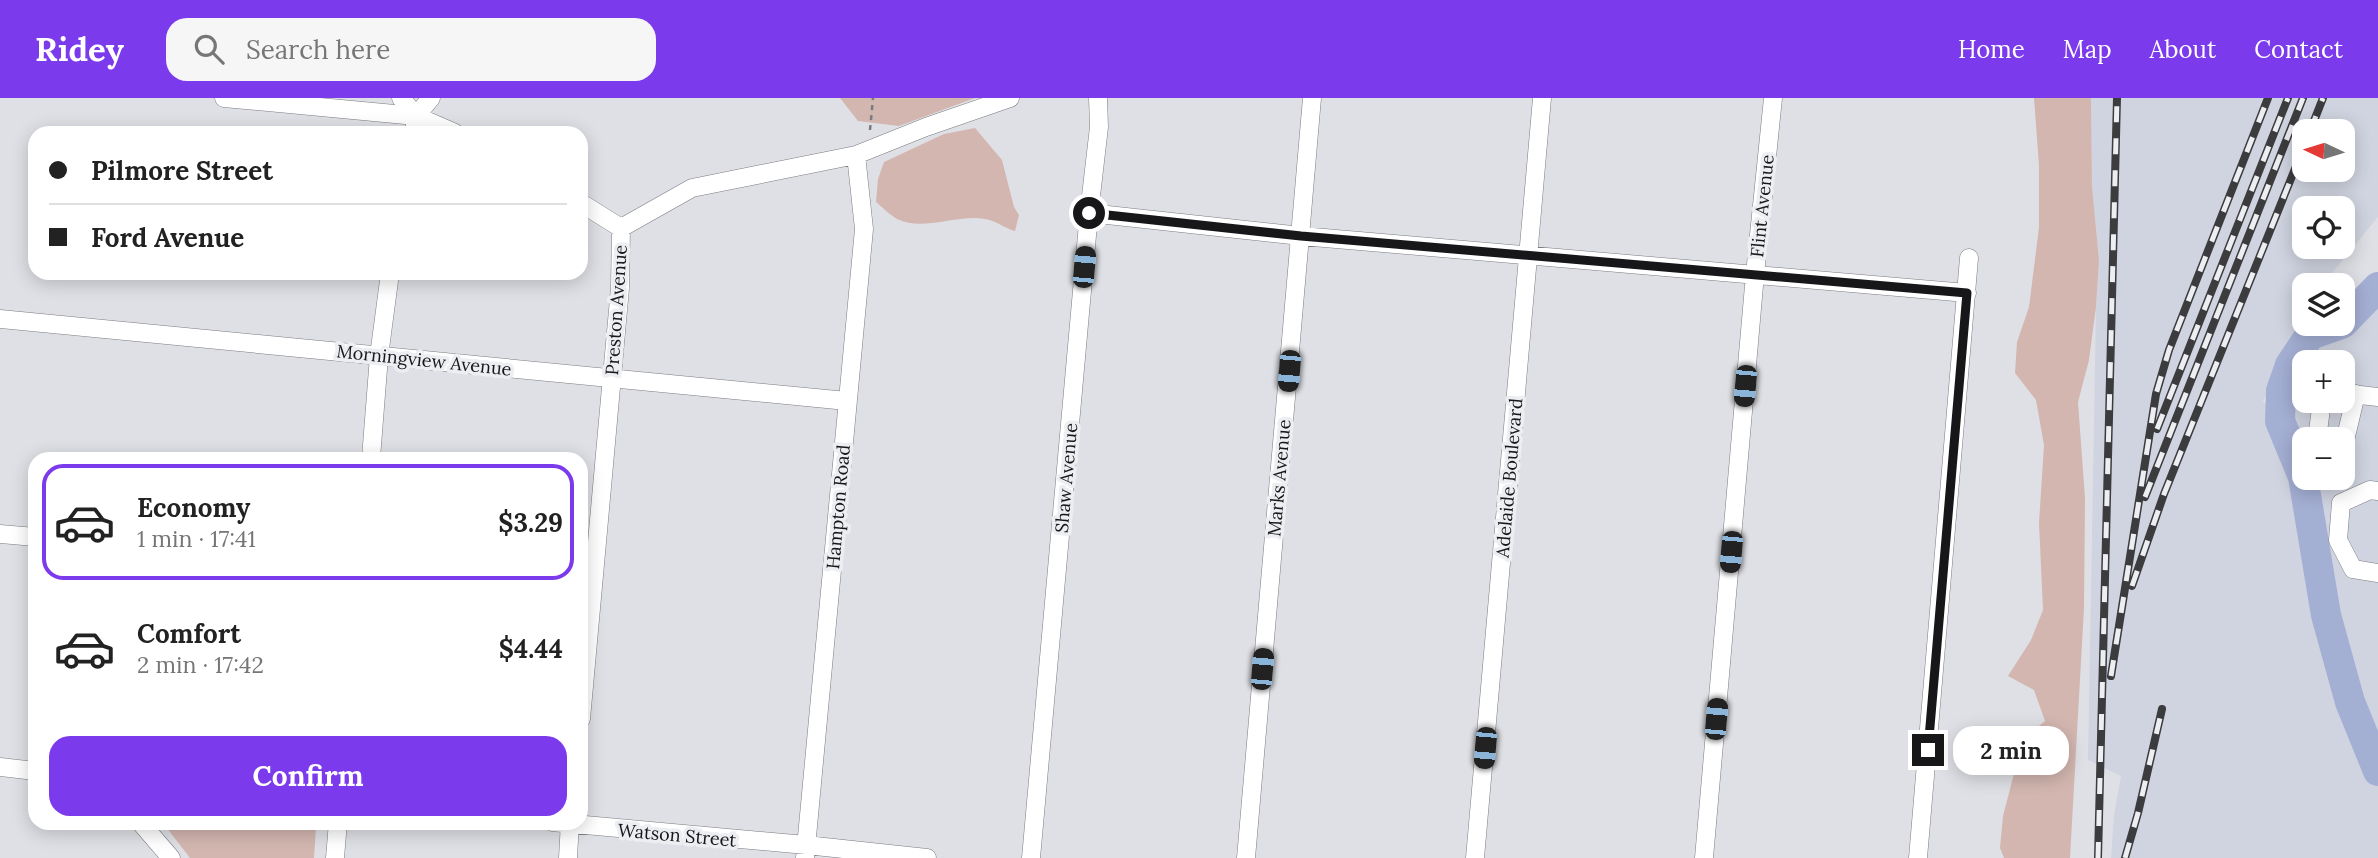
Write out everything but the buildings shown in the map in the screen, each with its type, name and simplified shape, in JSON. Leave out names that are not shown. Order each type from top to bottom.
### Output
[{"type":"street","points":[[224,98],[332,103],[415,125]]},
{"type":"street","points":[[401,98],[415,125]]},
{"type":"street","points":[[415,125],[431,98]]},
{"type":"street","name":"Preston Avenue","points":[[588,642],[620,288],[621,228],[692,188],[862,153],[1010,98]]},
{"type":"street","name":"Shaw Avenue","points":[[1031,858],[1099,127],[1098,98]]},
{"type":"street","name":"Marks Avenue","points":[[1245,858],[1312,98]]},
{"type":"street","name":"Adelaide Boulevard","points":[[1475,858],[1542,98]]},
{"type":"street","name":"Flint Avenue","points":[[1704,858],[1773,98]]},
{"type":"street","name":"Hampton Road","points":[[806,851],[864,229],[862,153]]},
{"type":"street","points":[[588,207],[621,228]]},
{"type":"street","points":[[1089,213],[1301,236],[1967,293]]},
{"type":"street","points":[[1918,858],[1969,258]]},
{"type":"street","points":[[371,452],[379,356],[389,280]]},
{"type":"street","name":"Morningview Avenue","points":[[0,319],[847,401]]},
{"type":"street","points":[[2355,394],[2378,397]]},
{"type":"street","points":[[2378,491],[2370,490],[2341,502],[2338,540],[2353,569],[2378,573]]},
{"type":"street","points":[[0,534],[28,536]]},
{"type":"street","points":[[0,767],[28,770]]},
{"type":"street","name":"Watson Street","points":[[588,826],[806,851],[927,858]]},
{"type":"street","points":[[147,830],[171,858]]},
{"type":"street","points":[[335,858],[337,830]]},
{"type":"street","points":[[565,830],[568,858]]},
{"type":"path","points":[[862,153],[873,98]]},
{"type":"shaded area","points":[[840,98],[975,98],[899,126],[858,121]]},
{"type":"shaded area","points":[[2034,98],[2091,98],[2092,186],[2099,260],[2089,360],[2078,402],[2085,498],[2084,608],[2070,858],[2004,858],[2000,848],[2003,816],[2023,739],[2045,721],[2034,690],[2008,676],[2031,640],[2043,610],[2039,523],[2044,445],[2036,400],[2015,373],[2017,342],[2029,307],[2039,227],[2039,166]]},
{"type":"shaded area","points":[[2091,98],[2378,98],[2378,217],[2355,245],[2355,196],[2292,196],[2292,259],[2343,259],[2332,273],[2292,273],[2292,336],[2295,336],[2263,401],[2280,420],[2281,391],[2292,362],[2292,413],[2355,413],[2355,350],[2300,350],[2309,336],[2355,336],[2355,311],[2378,287],[2378,858],[2111,858],[2114,815],[2121,776],[2088,760],[2099,260],[2092,186]]},
{"type":"shaded area","points":[[975,128],[1002,160],[1014,207],[1019,215],[1015,231],[989,220],[974,218],[907,223],[894,217],[876,202],[878,179],[884,162],[944,134]]},
{"type":"shaded area","points":[[168,830],[316,830],[314,858],[190,858]]},
{"type":"waterway","points":[[2355,311],[2378,287]]},
{"type":"waterway","points":[[2309,336],[2290,365],[2281,391],[2280,421],[2303,477],[2326,615],[2350,702],[2378,771]]},
{"type":"railway","points":[[2098,858],[2117,98]]},
{"type":"railway","points":[[2111,676],[2156,394],[2169,350],[2268,98]]},
{"type":"railway","points":[[2157,429],[2288,98]]},
{"type":"railway","points":[[2145,497],[2303,98]]},
{"type":"railway","points":[[2315,119],[2323,98]]},
{"type":"railway","points":[[2132,586],[2164,494],[2292,176]]},
{"type":"railway","points":[[2125,858],[2162,709]]},
{"type":"route","points":[[1089,213],[1301,236],[1967,293],[1928,750]]}]
